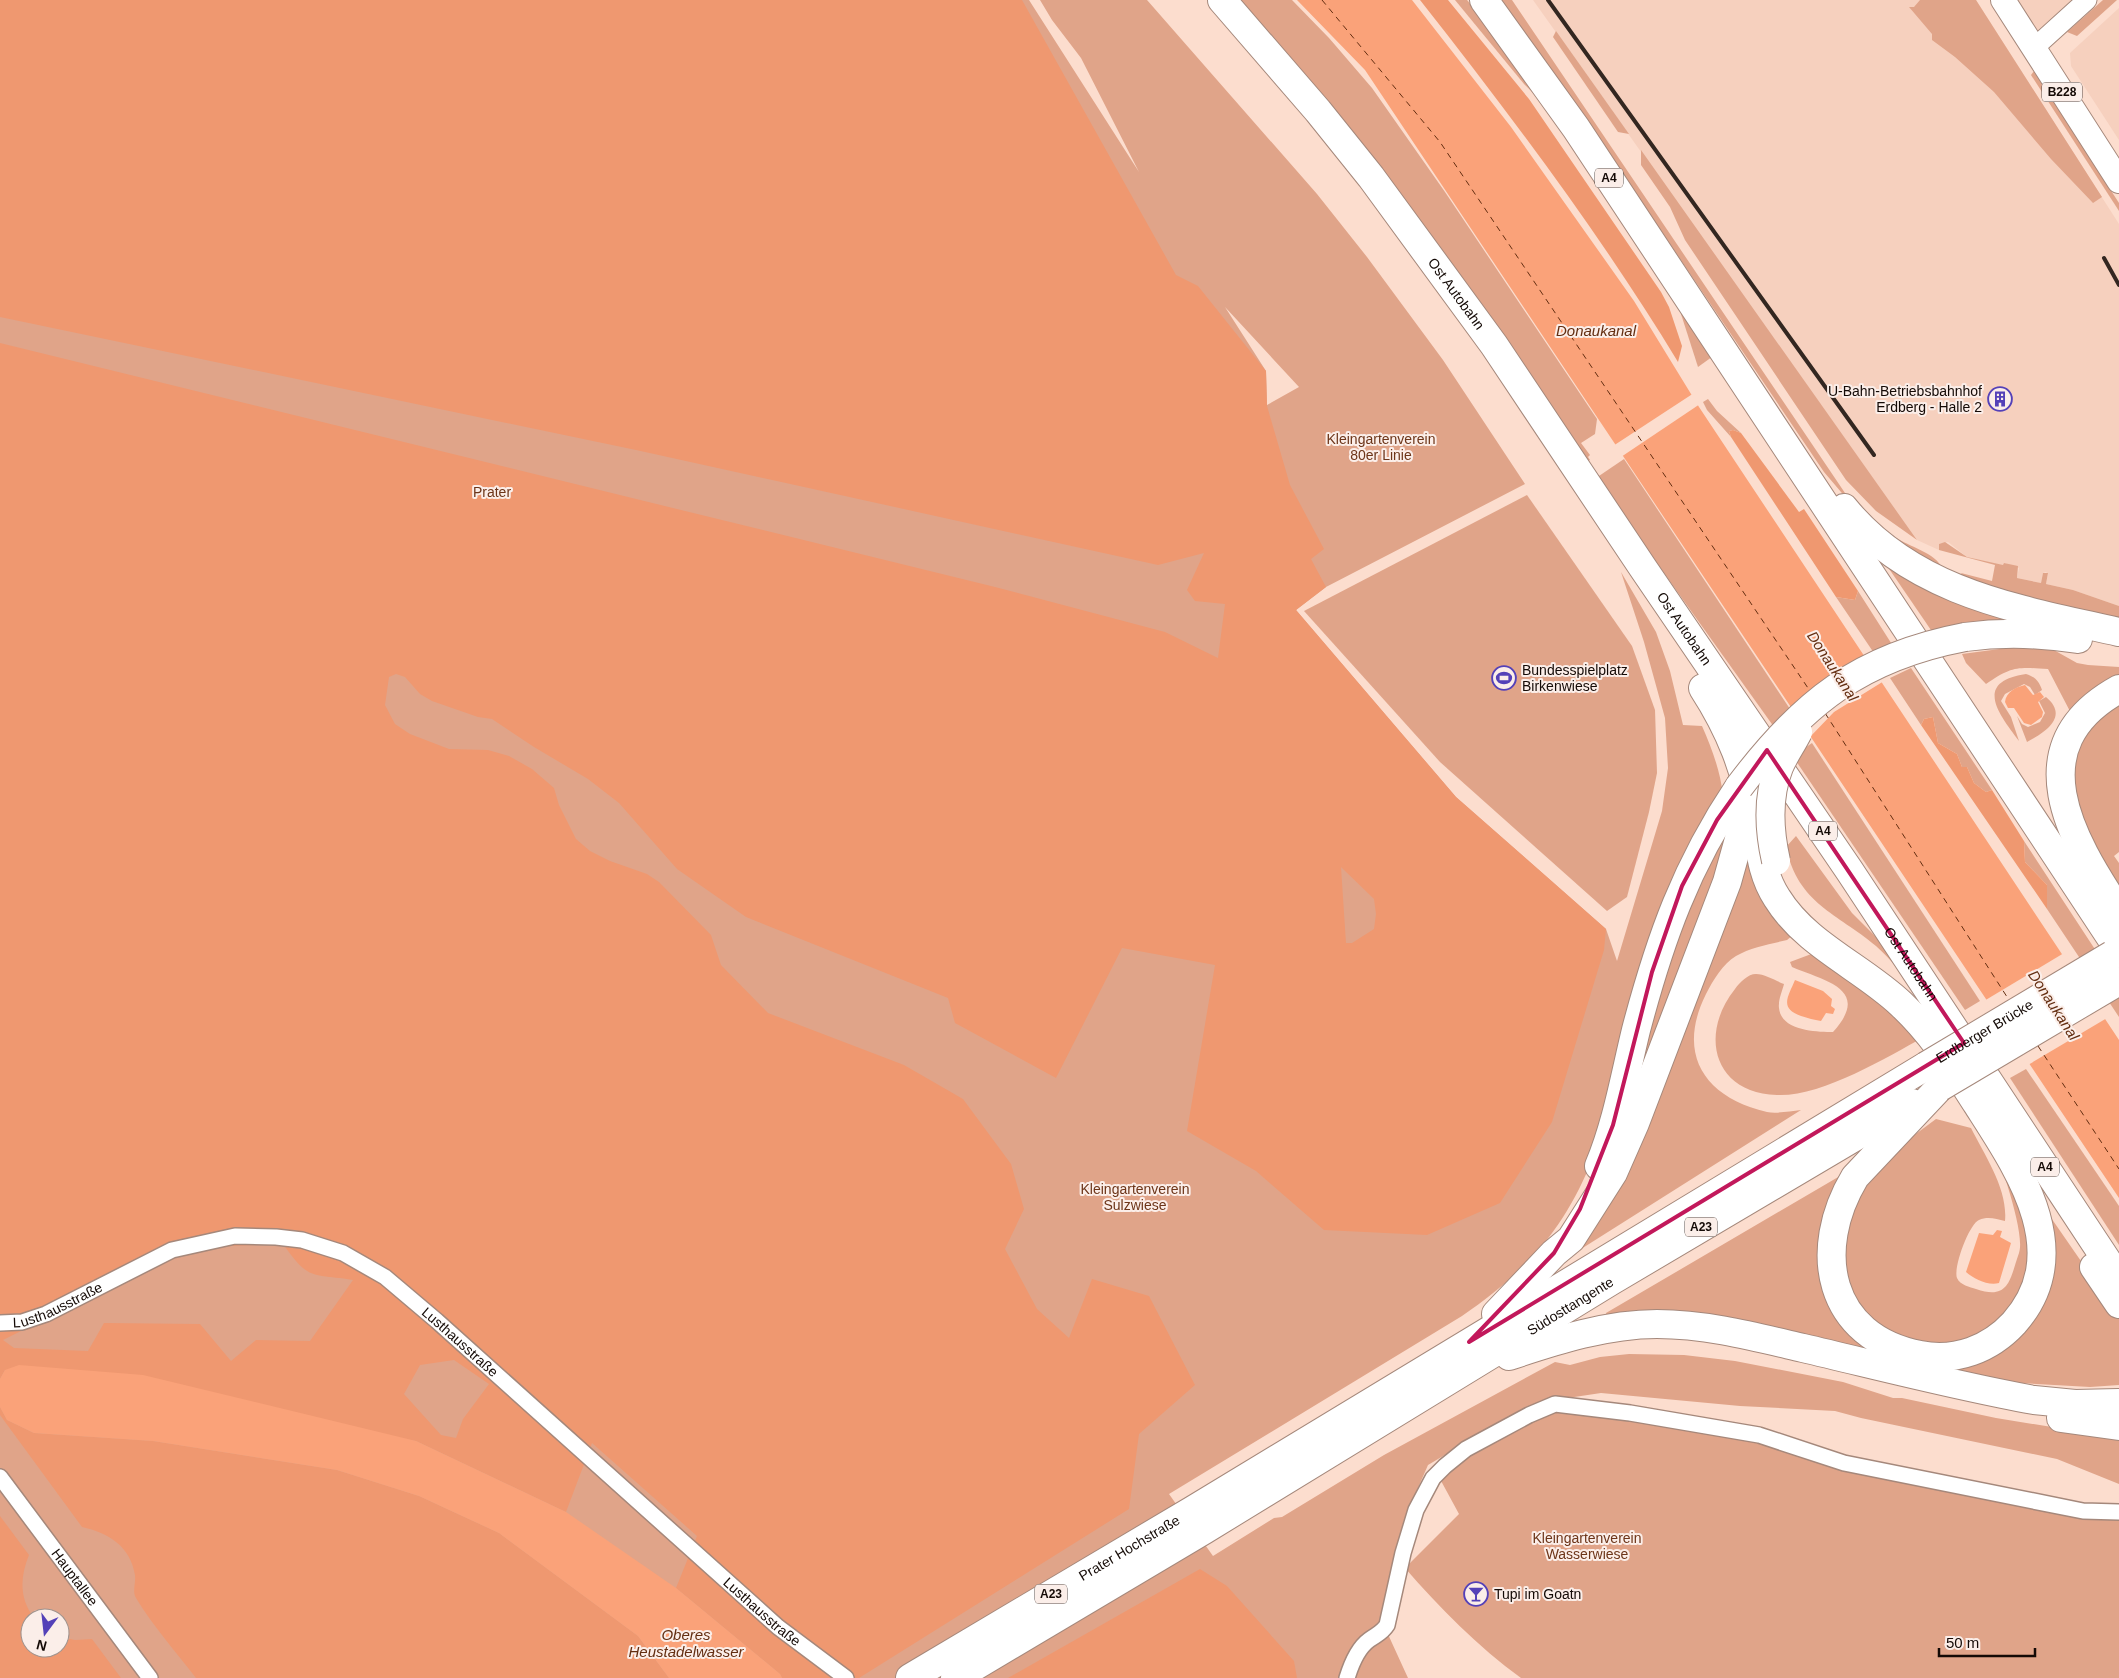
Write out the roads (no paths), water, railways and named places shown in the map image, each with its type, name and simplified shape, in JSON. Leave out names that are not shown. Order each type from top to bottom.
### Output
[{"type":"highway","name":"Ost Autobahn","points":[[1222,0],[1318,110],[1371,177],[1494,345],[1659,592],[1854,878],[2119,1279]]},
{"type":"highway","name":"A4","points":[[1484,0],[1576,128],[2119,951]]},
{"type":"highway","points":[[1792,454],[1805,457],[1849,515],[1864,530],[1883,547],[1924,574],[1959,591],[1988,600],[2119,632]]},
{"type":"highway","points":[[1792,454],[1804,464],[1940,659],[2031,791],[2119,924]]},
{"type":"highway","points":[[1659,592],[1659,616],[1727,727],[1736,748],[1754,818],[1763,868],[1776,898],[1794,920],[1898,1002],[1935,1040],[2012,1157],[2034,1207],[2039,1226],[2041,1259],[2036,1284],[2024,1309],[2007,1330],[1988,1344],[1967,1354],[1942,1358],[1902,1351],[1890,1347],[1871,1335],[1853,1317],[1839,1294],[1832,1270],[1831,1257],[1832,1236],[1836,1217],[1855,1177],[1933,1076]]},
{"type":"highway","points":[[1554,1254],[1580,1209],[1601,1162],[1613,1125],[1652,972],[1682,886],[1717,820],[1757,763],[1784,732],[1811,706],[1841,683],[1887,659],[1916,648],[1965,637],[2012,632],[2038,633],[2119,647]]},
{"type":"highway","points":[[2119,689],[2098,701],[2088,710],[2074,730],[2065,751],[2060,788],[2068,818],[2083,855],[2119,911]]},
{"type":"highway","points":[[1811,706],[1782,761],[1774,784],[1770,815],[1773,844],[1776,861],[1786,882],[1799,902],[1821,922],[1885,968],[1923,1010],[2119,1304]]},
{"type":"highway","points":[[1469,1342],[1554,1254],[1571,1239],[1613,1173],[1635,1123],[1730,874],[1739,839],[1745,781]]},
{"type":"highway","name":"Erdberger Brücke","points":[[1933,1076],[2119,951]]},
{"type":"highway","name":"Erdberger Brücke","points":[[1933,1076],[2119,981]]},
{"type":"highway","name":"Südosttangente","points":[[1199,1520],[1469,1342],[1933,1076]]},
{"type":"highway","name":"Südosttangente","points":[[1199,1520],[1465,1370],[1628,1271],[1933,1076]]},
{"type":"highway","points":[[1465,1370],[1558,1339],[1612,1328],[1658,1324],[1712,1329],[1745,1335],[2027,1399],[2075,1404],[2119,1402]]},
{"type":"highway","points":[[1465,1370],[1598,1344],[1631,1340],[1700,1342],[1740,1348],[2004,1408],[2119,1426]]},
{"type":"highway","name":"Prater Hochstraße","points":[[910,1678],[1199,1520]]},
{"type":"highway","name":"Prater Hochstraße","points":[[955,1678],[1199,1520]]},
{"type":"main road","name":"B228","points":[[2003,0],[2119,180]]},
{"type":"street","points":[[2034,48],[2087,0]]},
{"type":"street","name":"Lusthausstraße","points":[[0,1324],[22,1322],[46,1314],[172,1250],[235,1236],[302,1240],[343,1253],[392,1283],[778,1628],[846,1678]]},
{"type":"street","points":[[1347,1678],[1362,1646],[1370,1639],[1381,1634],[1387,1625],[1403,1552],[1416,1510],[1423,1493],[1439,1471],[1466,1449],[1529,1414],[1555,1404],[1630,1413],[1759,1435],[1844,1464],[2082,1510],[2119,1512]]},
{"type":"street","name":"Hauptallee","points":[[0,1477],[150,1678]]},
{"type":"water","name":"Donaukanal","points":[[1297,0],[1412,0],[1511,127],[1634,301],[1699,407],[2119,1040],[2119,1198],[1365,70]]},
{"type":"water","points":[[2025,685],[2033,695],[2040,692],[2044,697],[2038,702],[2043,712],[2042,717],[2031,725],[2024,723],[2014,708],[2008,708],[2005,702],[2007,695],[2018,687]]},
{"type":"water","points":[[1795,980],[1823,991],[1832,999],[1831,1006],[1835,1009],[1833,1014],[1826,1013],[1821,1021],[1794,1013],[1788,1006],[1787,1001]]},
{"type":"water","points":[[1997,1230],[2002,1231],[2000,1237],[2011,1243],[1999,1283],[1990,1284],[1966,1272],[1979,1233],[1993,1235]]},
{"type":"water","name":"Oberes Heustadelwasser","points":[[19,1365],[143,1375],[416,1441],[566,1512],[676,1588],[780,1674],[782,1678],[669,1678],[638,1636],[499,1533],[419,1496],[337,1470],[153,1441],[34,1433],[7,1420],[0,1407],[0,1379],[5,1370]]},
{"type":"railway","points":[[1548,0],[1874,455]]},
{"type":"railway","points":[[2104,258],[2119,285]]},
{"type":"place","name":"U-Bahn-Betriebsbahnhof Erdberg - Halle 2","points":[[2000,399]]},
{"type":"place","name":"Bundesspielplatz Birkenwiese","points":[[1504,678]]},
{"type":"place","name":"Tupi im Goatn","points":[[1476,1594]]},
{"type":"park label","name":"Kleingartenverein 80er Linie","points":[[1381,448]]},
{"type":"park label","name":"Prater","points":[[492,492]]},
{"type":"park label","name":"Kleingartenverein Sulzwiese","points":[[1135,1198]]},
{"type":"park label","name":"Kleingartenverein Wasserwiese","points":[[1587,1546]]}]
